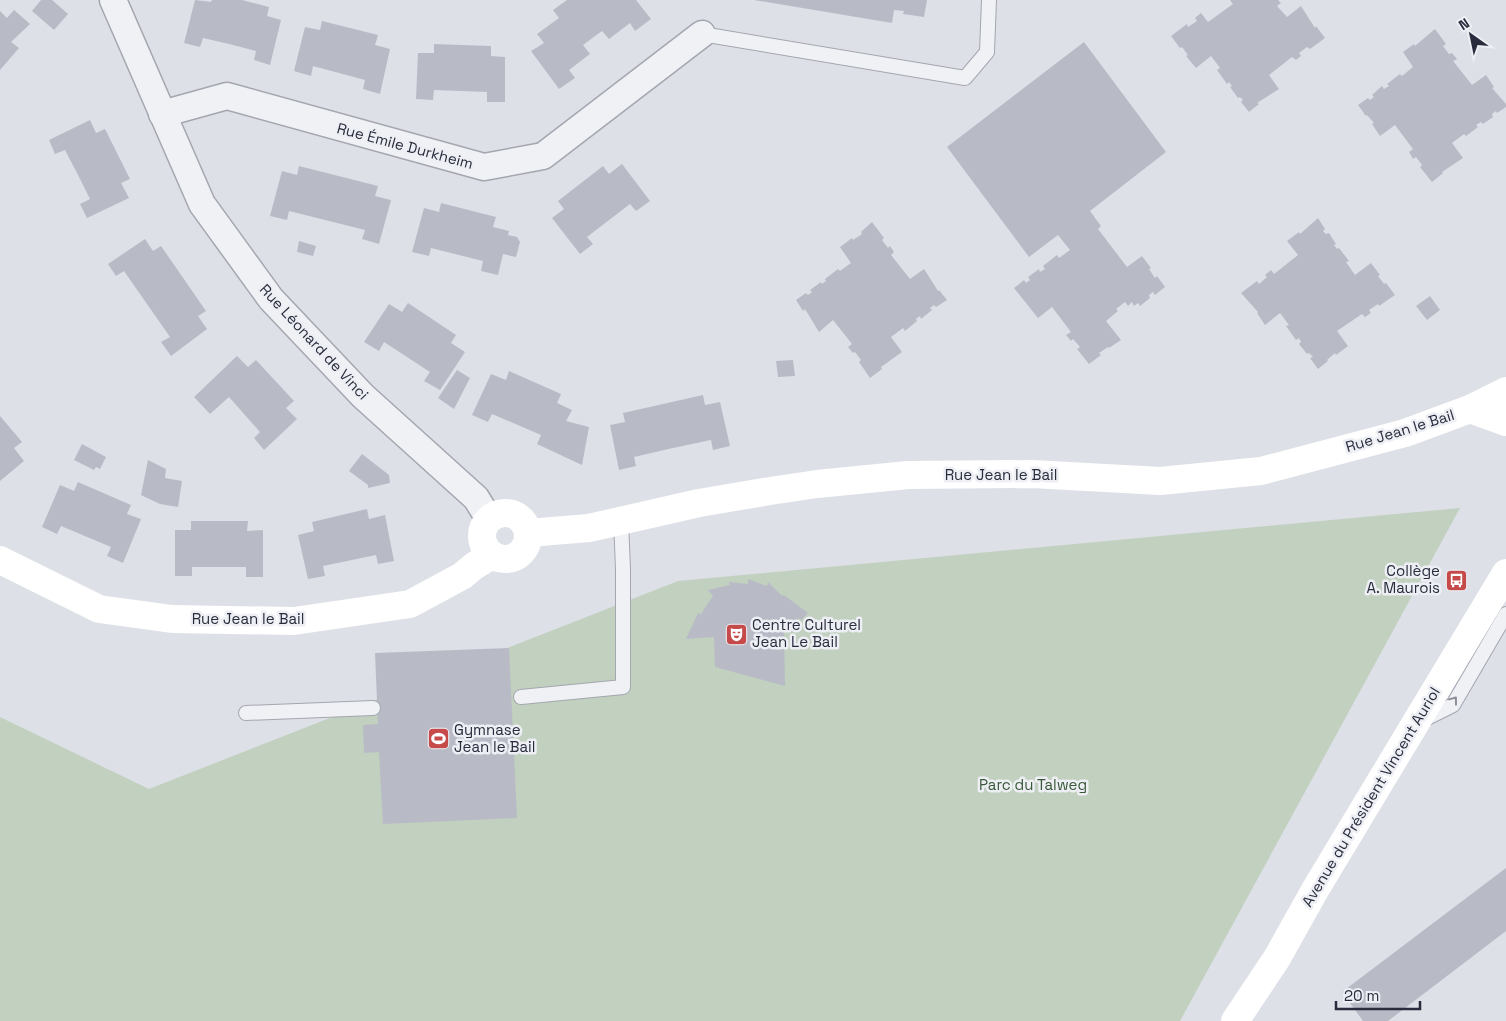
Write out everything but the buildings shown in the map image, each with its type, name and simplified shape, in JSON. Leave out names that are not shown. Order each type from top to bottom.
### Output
[{"type":"street","name":"Rue Léonard de Vinci","points":[[113,0],[202,204],[271,299],[363,396],[476,498],[489,519]]},
{"type":"street","name":"Rue Émile Durkheim","points":[[162,114],[227,96],[484,167],[543,156],[702,34]]},
{"type":"street","name":"Rue Jean le Bail","points":[[528,532],[589,528],[699,503],[770,491],[817,484],[908,475],[1032,474],[1160,480],[1260,471],[1405,433],[1470,409],[1506,392]]},
{"type":"street","name":"Rue Jean le Bail","points":[[1470,409],[1506,422]]},
{"type":"street","points":[[500,513],[513,514],[522,521],[528,532],[527,542],[523,550],[516,556],[500,558],[492,555],[483,544],[482,530],[489,519],[500,513]]},
{"type":"street","name":"Rue Jean le Bail","points":[[0,560],[99,609],[172,619],[294,622],[410,604],[462,576],[492,555]]},
{"type":"street","name":"Avenue du Président Vincent Auriol","points":[[1235,1021],[1277,958],[1315,890],[1506,572]]},
{"type":"lane","points":[[702,34],[965,78],[987,52],[989,0]]},
{"type":"lane","points":[[521,697],[623,688],[621,521]]},
{"type":"lane","points":[[1414,725],[1453,705],[1506,614]]},
{"type":"lane","points":[[246,713],[373,708]]},
{"type":"green space","name":"Parc du Talweg","points":[[1460,508],[1180,1021],[0,1021],[0,717],[149,789],[678,581]]},
{"type":"place","name":"Collège A. Maurois","points":[[1456,580]]},
{"type":"place","name":"Centre Culturel Jean Le Bail","points":[[736,634]]},
{"type":"place","name":"Gymnase Jean le Bail","points":[[438,739]]}]
